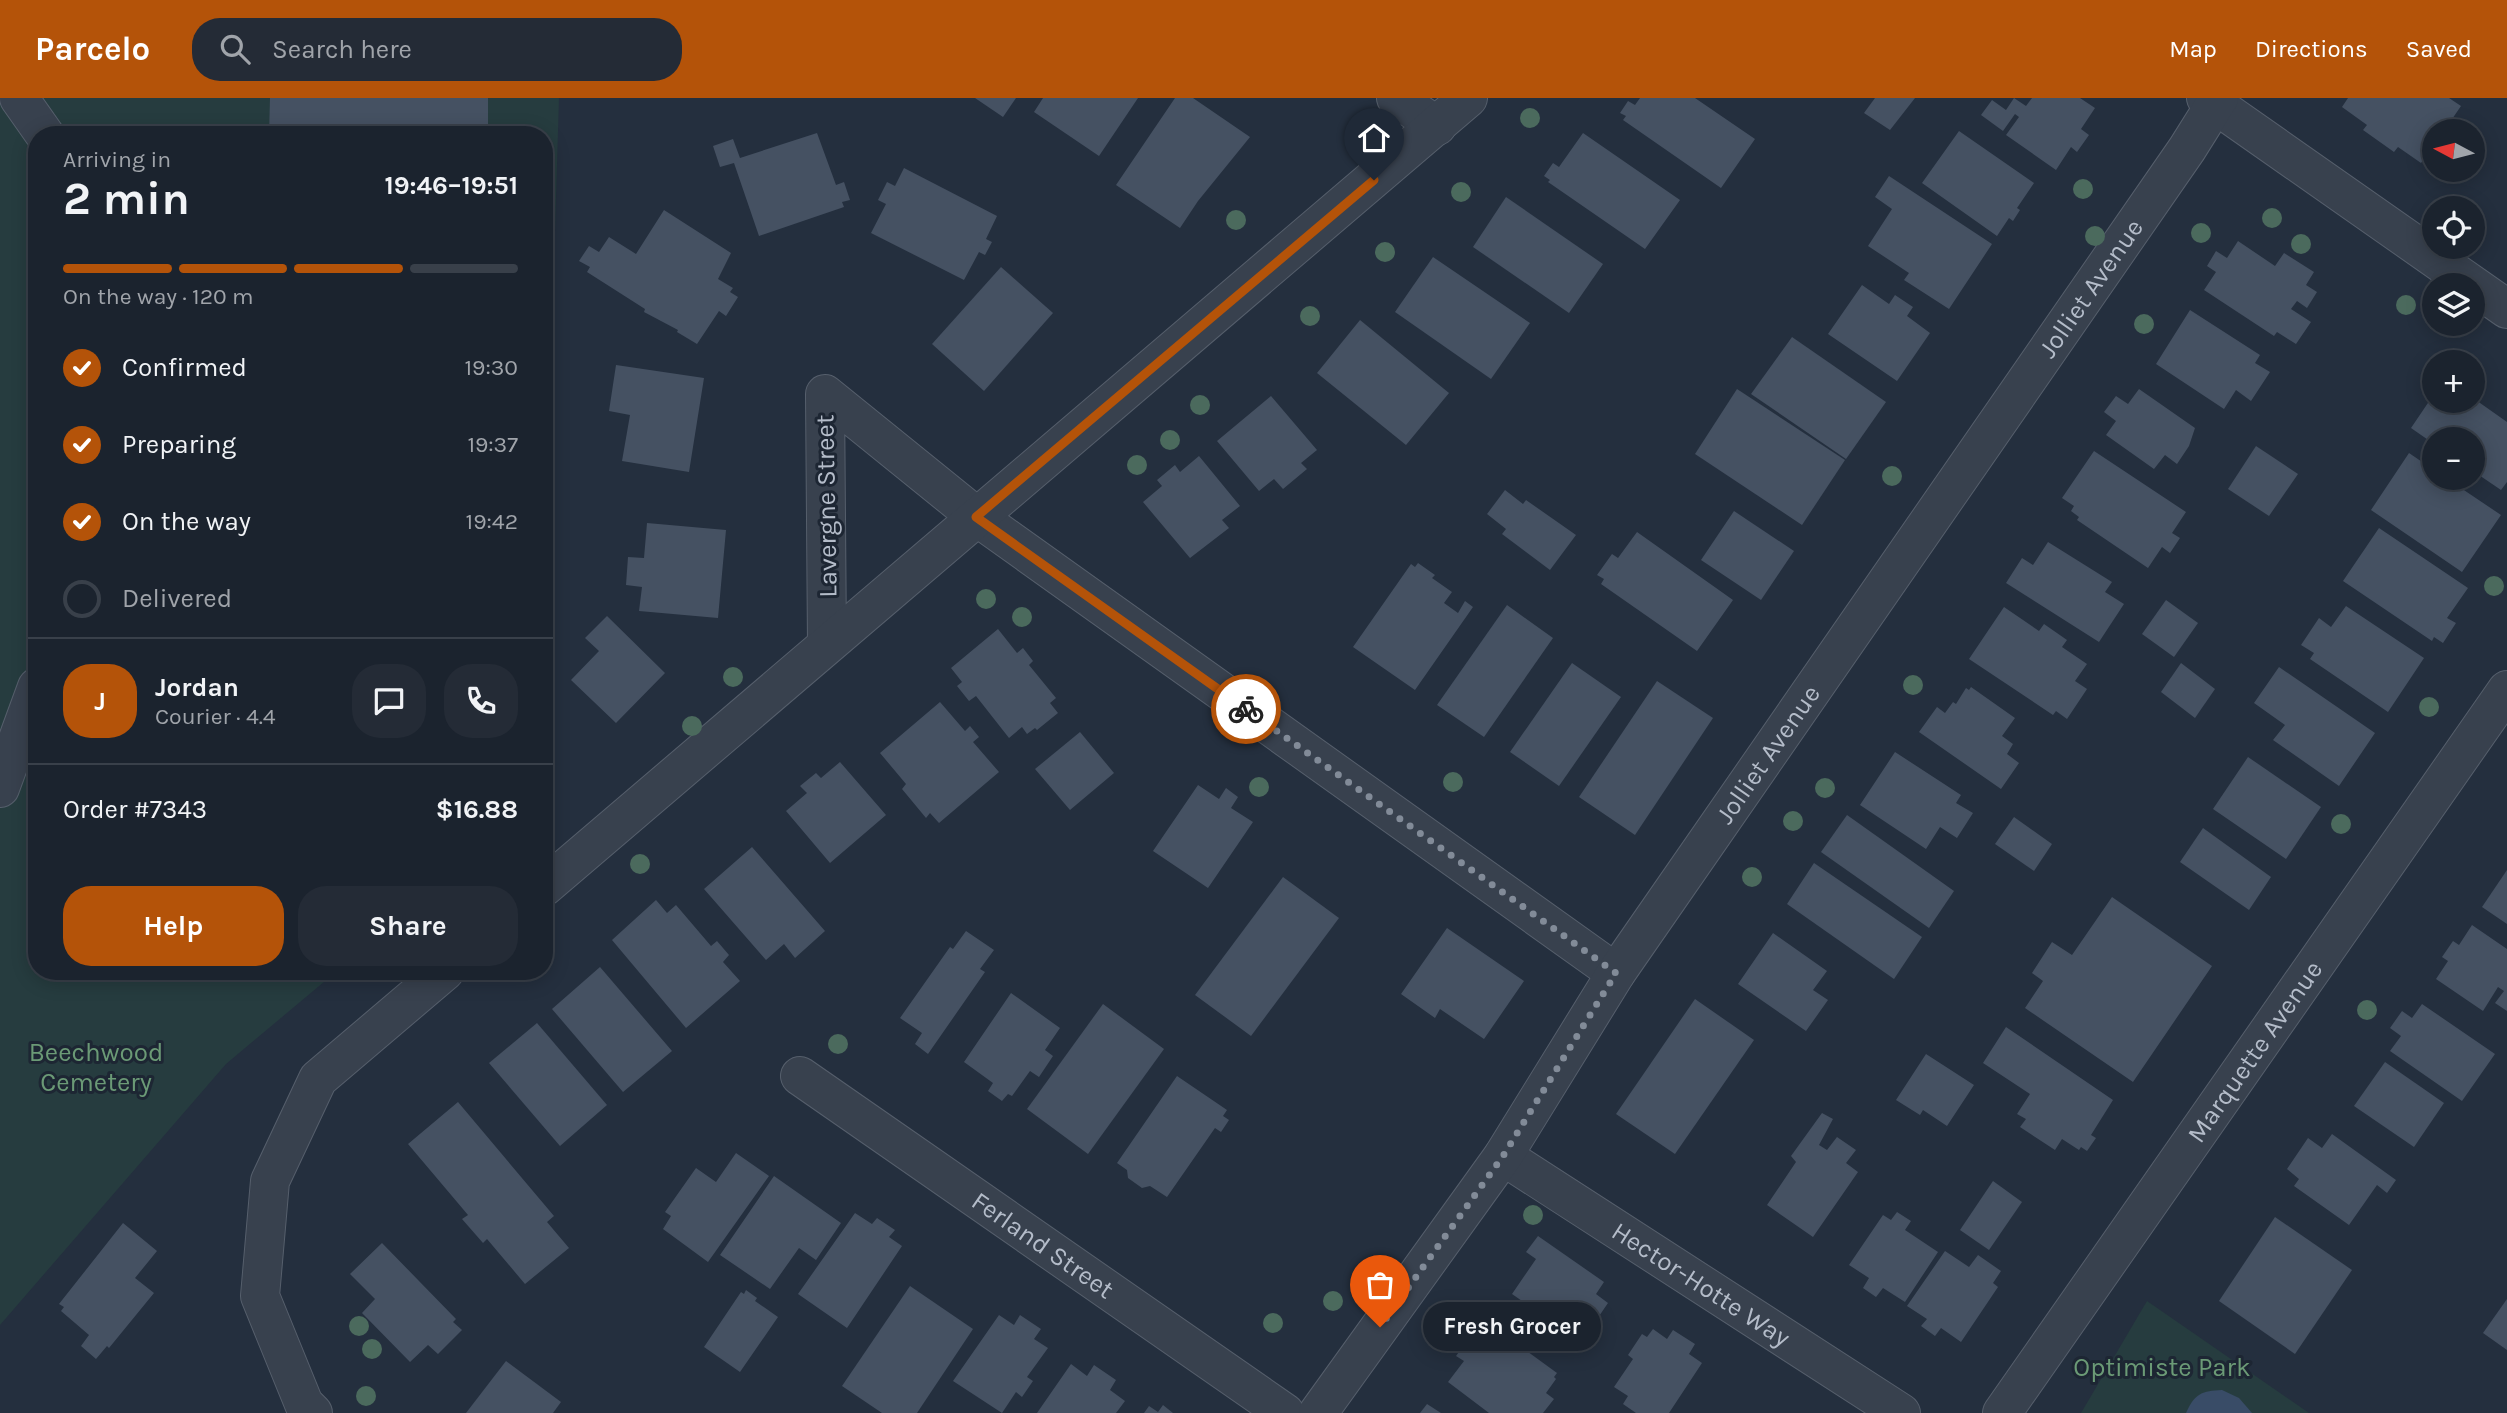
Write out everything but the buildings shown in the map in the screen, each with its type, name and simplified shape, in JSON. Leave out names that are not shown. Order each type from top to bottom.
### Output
[{"type":"street","points":[[19,98],[39,126]]},
{"type":"street","points":[[1396,98],[1437,126]]},
{"type":"street","name":"Lavergne Street","points":[[553,879],[1468,98]]},
{"type":"street","points":[[2214,100],[2507,309]]},
{"type":"street","name":"Jolliet Avenue","points":[[1318,1413],[1503,1156],[1616,973],[2187,149],[2214,100]]},
{"type":"street","name":"Lavergne Street","points":[[827,644],[825,394],[976,517]]},
{"type":"street","points":[[976,517],[1616,973]]},
{"type":"street","name":"Marquette Avenue","points":[[2002,1413],[2507,690]]},
{"type":"street","points":[[0,788],[28,712]]},
{"type":"street","points":[[313,1413],[304,1404],[260,1296],[270,1181],[317,1079],[434,980]]},
{"type":"street","name":"Ferland Street","points":[[800,1076],[1285,1413]]},
{"type":"street","name":"Hector-Hotte Way","points":[[1503,1156],[1901,1413]]},
{"type":"green space","name":"Beechwood Cemetery","points":[[0,98],[559,98],[553,299],[553,126],[28,126],[28,980],[326,980],[226,1064],[0,1325]]},
{"type":"green space","name":"Optimiste Park","points":[[2147,1301],[2309,1413],[2081,1413]]},
{"type":"water","points":[[2222,1390],[2239,1398],[2252,1413],[2186,1413],[2200,1394]]},
{"type":"way so far","points":[[1246,709],[1616,973],[1503,1156],[1380,1327]]},
{"type":"place","name":"Fresh Grocer","points":[[1380,1327]]},
{"type":"route","points":[[1246,709],[976,517],[1374,180]]}]
